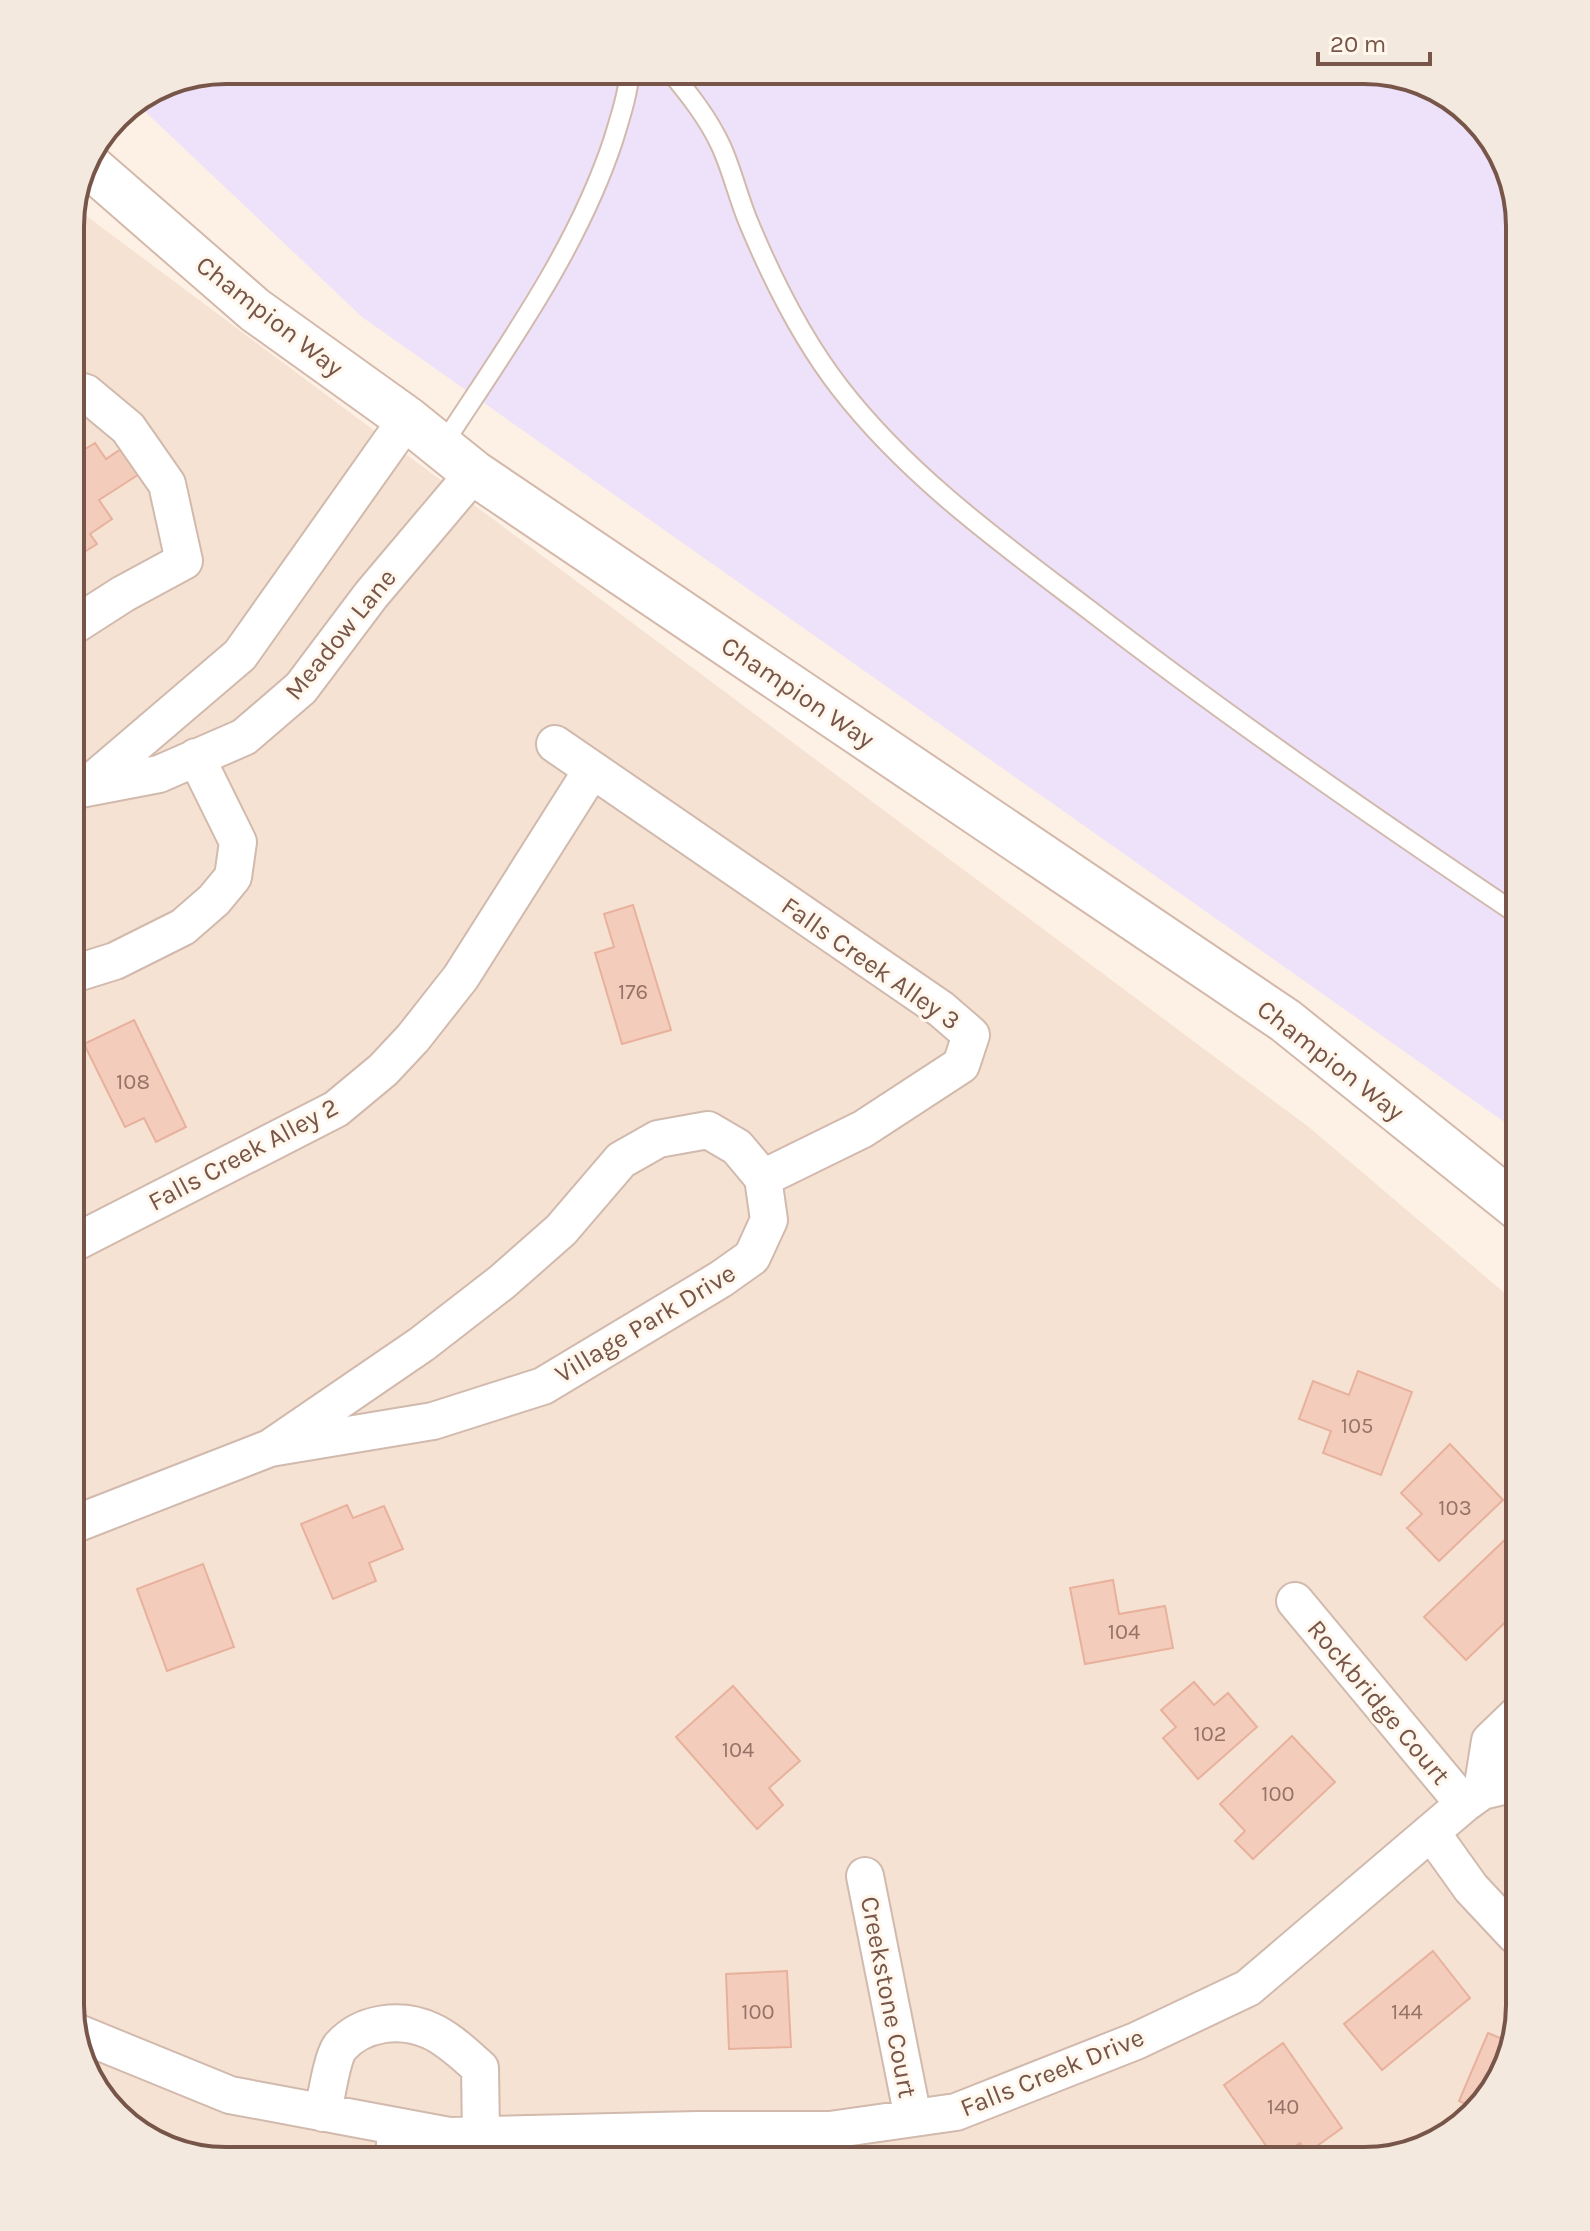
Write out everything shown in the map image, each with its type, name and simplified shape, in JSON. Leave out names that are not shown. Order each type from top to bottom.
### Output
[{"type":"main road","name":"Champion Way","points":[[95,171],[255,310],[458,459],[1286,1021],[1506,1198]]},
{"type":"street","points":[[84,392],[128,428],[167,484],[184,561],[84,619]]},
{"type":"street","name":"Meadow Lane","points":[[84,784],[240,655],[407,419]]},
{"type":"street","name":"Meadow Lane","points":[[84,787],[159,774],[244,737],[301,688],[371,595],[458,459]]},
{"type":"street","name":"Falls Creek Alley 3","points":[[555,744],[941,1009],[971,1035],[961,1065],[863,1129],[763,1178]]},
{"type":"street","points":[[84,971],[115,961],[183,927],[214,900],[233,877],[238,842],[196,757]]},
{"type":"street","name":"Falls Creek Alley 2","points":[[84,1238],[336,1109],[383,1070],[413,1038],[461,977],[592,770]]},
{"type":"street","name":"Village Park Drive","points":[[84,1521],[270,1448],[433,1421],[543,1386],[721,1279],[752,1257],[769,1220],[763,1178],[737,1147],[708,1130],[658,1139],[621,1160],[561,1230],[502,1282],[422,1344],[270,1448]]},
{"type":"street","name":"Rockbridge Court","points":[[1295,1601],[1473,1797]]},
{"type":"street","points":[[1473,1797],[1490,1741],[1506,1726]]},
{"type":"street","points":[[1490,1741],[1506,1759]]},
{"type":"street","name":"Falls Creek Drive","points":[[88,2037],[230,2095],[323,2113],[395,2143],[449,2136],[830,2130],[956,2112],[1136,2041],[1248,1988],[1473,1797],[1506,1786]]},
{"type":"street","points":[[1431,1832],[1471,1888],[1506,1925]]},
{"type":"street","name":"Creekstone Court","points":[[865,1876],[913,2118]]},
{"type":"street","points":[[323,2113],[339,2049],[367,2027],[402,2022],[431,2031],[457,2047],[480,2068],[481,2136]]},
{"type":"lane","points":[[458,459],[521,326],[589,203],[621,115],[627,84]]},
{"type":"lane","points":[[680,84],[705,116],[721,146],[748,221],[769,267],[815,351],[840,388],[894,449],[1028,564],[1187,685],[1370,816],[1506,907]]},
{"type":"shaded area","points":[[226,84],[1373,84],[1410,92],[1450,113],[1477,140],[1487,155],[1501,189],[1506,226],[1506,1123],[362,317],[144,110],[189,89]]},
{"type":"shaded area","points":[[84,214],[1310,1128],[1506,1294],[1505,2023],[1487,2076],[1477,2091],[1450,2118],[1401,2142],[1364,2147],[217,2147],[163,2132],[132,2112],[113,2091],[89,2042],[84,2005]]},
{"type":"building","points":[[95,443],[106,459],[127,445],[144,471],[99,500],[112,519],[90,534],[97,544],[84,552],[84,450]]},
{"type":"building","points":[[633,905],[671,1030],[622,1044],[595,953],[614,947],[604,914]]},
{"type":"building","points":[[134,1020],[186,1127],[156,1142],[144,1118],[125,1127],[84,1044]]},
{"type":"building","points":[[1358,1371],[1412,1392],[1381,1475],[1323,1453],[1331,1431],[1299,1419],[1313,1381],[1349,1395]]},
{"type":"building","points":[[1450,1444],[1503,1500],[1439,1561],[1407,1528],[1422,1514],[1401,1493]]},
{"type":"building","points":[[347,1505],[353,1518],[384,1506],[403,1549],[369,1563],[376,1581],[333,1599],[301,1524]]},
{"type":"building","points":[[1506,1539],[1506,1621],[1466,1660],[1424,1617]]},
{"type":"building","points":[[203,1564],[234,1647],[167,1671],[137,1589]]},
{"type":"building","points":[[1113,1580],[1119,1614],[1165,1606],[1173,1648],[1085,1664],[1070,1588]]},
{"type":"building","points":[[1194,1682],[1214,1705],[1228,1693],[1257,1727],[1198,1779],[1163,1738],[1176,1727],[1161,1710]]},
{"type":"building","points":[[733,1686],[800,1761],[769,1788],[783,1805],[757,1829],[676,1737]]},
{"type":"building","points":[[1292,1736],[1335,1782],[1253,1859],[1235,1841],[1245,1831],[1220,1804]]},
{"type":"building","points":[[1433,1951],[1470,1998],[1382,2070],[1344,2024]]},
{"type":"building","points":[[787,1971],[791,2047],[729,2049],[726,1974]]},
{"type":"building","points":[[1488,2033],[1502,2039],[1487,2076],[1477,2091],[1465,2104],[1459,2101]]},
{"type":"building","points":[[1283,2043],[1342,2128],[1315,2147],[1303,2147],[1300,2143],[1294,2147],[1267,2147],[1224,2085]]}]
